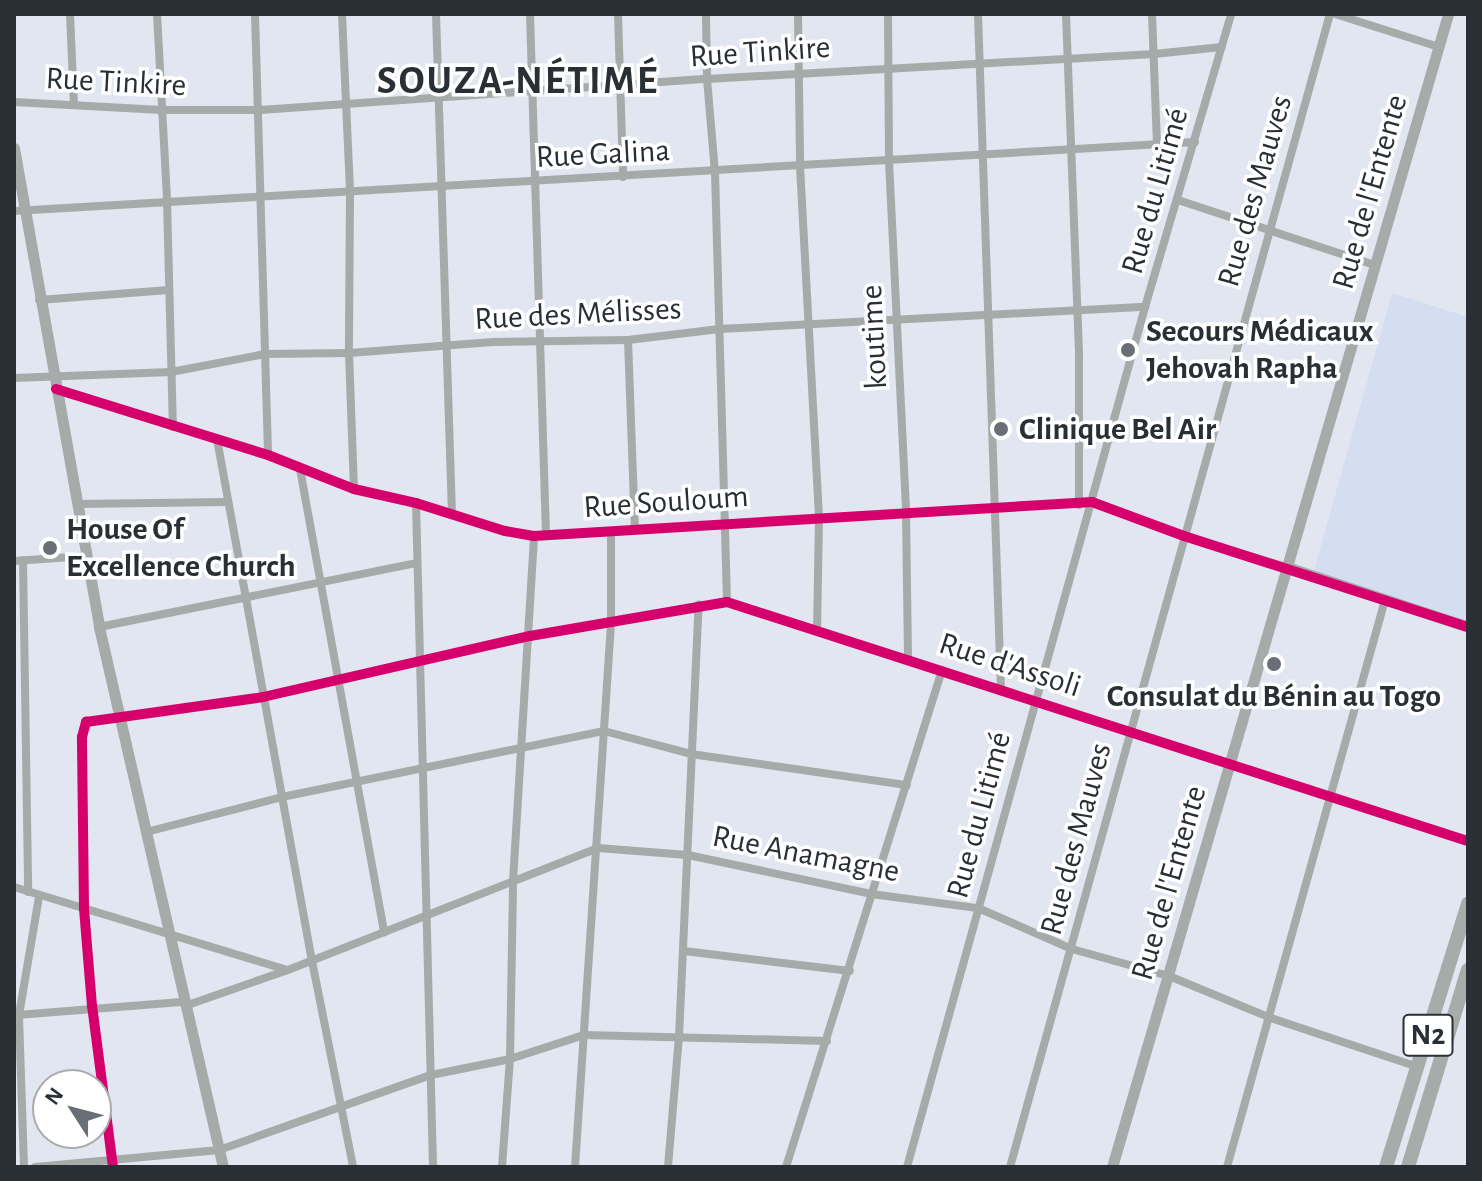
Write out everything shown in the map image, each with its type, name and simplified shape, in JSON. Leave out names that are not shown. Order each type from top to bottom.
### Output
[{"type":"highway","name":"N2","points":[[1386,1167],[1468,903]]},
{"type":"highway","name":"N2","points":[[1408,1167],[1468,970]]},
{"type":"street","points":[[70,14],[74,104]]},
{"type":"street","points":[[157,14],[167,201],[173,427]]},
{"type":"street","points":[[255,14],[268,455]]},
{"type":"street","points":[[342,14],[350,193],[349,353],[354,489]]},
{"type":"street","points":[[436,14],[452,515]]},
{"type":"street","points":[[530,14],[546,535]]},
{"type":"street","points":[[618,14],[623,177]]},
{"type":"street","points":[[706,14],[707,79],[715,172],[727,602]]},
{"type":"street","points":[[798,14],[800,166],[819,518],[817,629]]},
{"type":"street","name":"koutime","points":[[888,14],[889,161],[906,513],[908,658]]},
{"type":"street","points":[[978,14],[1001,691]]},
{"type":"street","points":[[1066,14],[1077,313],[1079,505]]},
{"type":"street","points":[[1152,14],[1157,146]]},
{"type":"street","name":"Rue du Litimé","points":[[907,1167],[1145,307],[1231,14]]},
{"type":"street","points":[[1333,14],[1439,47]]},
{"type":"street","name":"Rue des Mauves","points":[[1010,1167],[1268,230],[1333,14]]},
{"type":"street","name":"Rue de l'Entente","points":[[1112,1167],[1290,568],[1448,14]]},
{"type":"street","name":"Rue Tinkire","points":[[14,102],[162,110],[260,110],[707,79],[1154,54],[1222,47]]},
{"type":"street","name":"Rue Galina","points":[[19,211],[261,195],[350,193],[441,185],[1071,152],[1195,142]]},
{"type":"street","points":[[14,148],[19,211],[55,383],[99,627],[223,1167]]},
{"type":"street","points":[[1178,200],[1375,265]]},
{"type":"street","points":[[39,300],[169,290]]},
{"type":"street","name":"Rue des Mélisses","points":[[14,378],[55,383],[171,372],[265,354],[628,340],[719,329],[897,318],[1077,313],[1145,307]]},
{"type":"street","points":[[628,340],[635,529]]},
{"type":"street","name":"Rue Souloum","points":[[55,383],[173,427],[268,455],[354,489],[534,536],[1092,502]]},
{"type":"street","points":[[217,439],[312,961],[353,1167]]},
{"type":"street","points":[[300,469],[384,932]]},
{"type":"street","points":[[77,504],[227,502]]},
{"type":"street","points":[[1092,502],[1184,536],[1468,627]]},
{"type":"street","points":[[416,503],[415,563],[433,1167]]},
{"type":"street","points":[[575,1167],[611,624],[611,532]]},
{"type":"street","points":[[502,1167],[510,1059],[513,881],[534,536]]},
{"type":"street","points":[[28,892],[18,560],[86,556]]},
{"type":"street","points":[[99,627],[415,563]]},
{"type":"street","points":[[1227,1167],[1385,600]]},
{"type":"street","name":"Rue d'Assoli","points":[[84,908],[82,737],[86,722],[263,697],[530,636],[611,624],[699,604],[727,602],[1468,841]]},
{"type":"street","points":[[668,1167],[684,951],[699,604]]},
{"type":"street","points":[[786,1167],[942,670]]},
{"type":"street","points":[[146,832],[282,797],[604,731],[691,754],[907,785]]},
{"type":"street","name":"Rue Anamagne","points":[[17,1015],[92,1006],[184,1004],[312,961],[598,848],[688,855],[871,894],[978,908],[1072,949],[1169,976],[1271,1018],[1418,1067]]},
{"type":"street","points":[[14,887],[288,970]]},
{"type":"street","points":[[24,1167],[17,1015],[39,897]]},
{"type":"street","points":[[84,908],[92,1006],[113,1163]]},
{"type":"street","points":[[684,951],[850,971]]},
{"type":"street","points":[[35,1167],[113,1163],[219,1150],[431,1075],[510,1059],[584,1035],[827,1041]]},
{"type":"shaded area","points":[[1392,293],[1468,317],[1468,622],[1313,574]]},
{"type":"cycle path","points":[[56,389],[268,455],[354,489],[416,503],[505,531],[534,536],[1092,502],[1184,536],[1468,627]]},
{"type":"cycle path","points":[[113,1167],[92,1006],[84,908],[82,737],[86,722],[263,697],[530,636],[727,602],[1468,841]]},
{"type":"place","name":"Secours Médicaux Jehovah Rapha","points":[[1128,350]]},
{"type":"place","name":"Clinique Bel Air","points":[[1001,429]]},
{"type":"place","name":"House Of Excellence Church","points":[[50,548]]},
{"type":"place","name":"Consulat du Bénin au Togo","points":[[1274,664]]},
{"type":"district","name":"SOUZA-NÉTIMÉ","points":[[518,81]]}]
